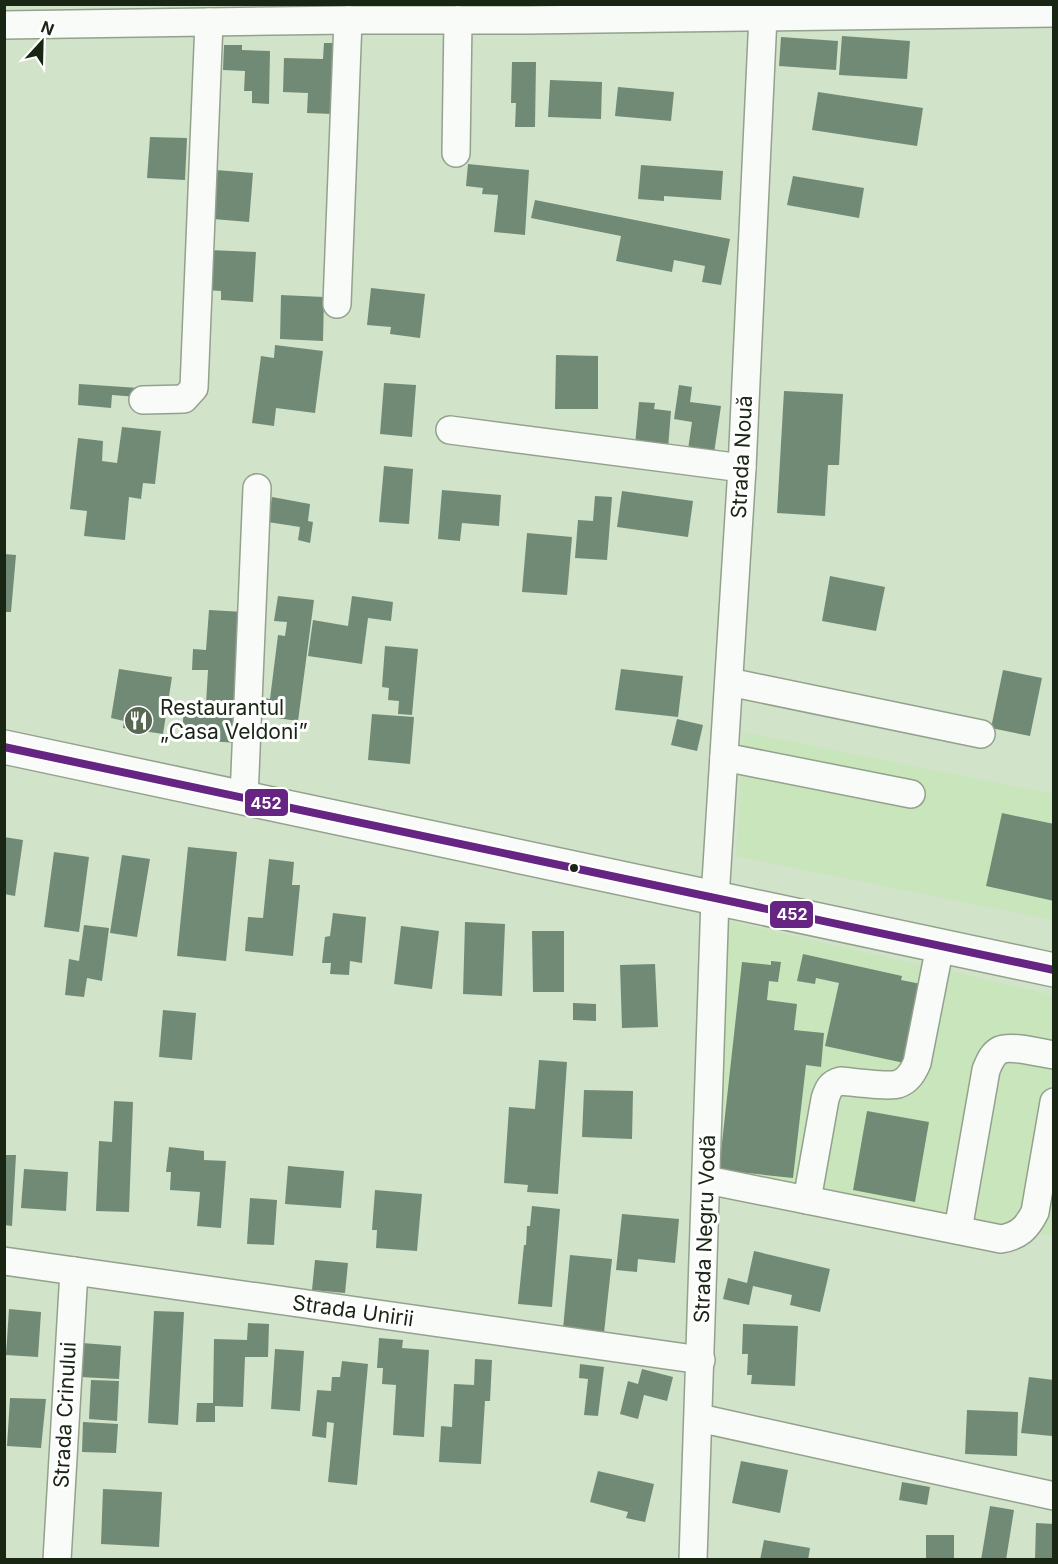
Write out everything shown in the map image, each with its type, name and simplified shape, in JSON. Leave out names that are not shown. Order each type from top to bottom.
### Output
[{"type":"main road","points":[[4,747],[1053,970]]},
{"type":"street","points":[[4,25],[209,22],[238,13],[348,20],[458,20],[526,12],[763,16],[794,10],[1039,10]]},
{"type":"street","name":"Strada Nouă","points":[[715,898],[742,468],[763,16]]},
{"type":"street","points":[[337,304],[348,20]]},
{"type":"street","points":[[456,153],[458,20]]},
{"type":"street","points":[[143,400],[184,399],[194,388],[209,22]]},
{"type":"street","points":[[450,430],[742,468]]},
{"type":"street","points":[[244,798],[257,489]]},
{"type":"street","points":[[729,682],[981,734]]},
{"type":"street","points":[[724,757],[911,794]]},
{"type":"street","name":"Strada Negru Vodă","points":[[693,1560],[715,898]]},
{"type":"street","points":[[807,1200],[828,1089],[833,1083],[841,1081],[896,1085],[912,1073],[917,1063],[939,946]]},
{"type":"street","points":[[958,1230],[986,1070],[991,1058],[999,1050],[1010,1048],[1053,1055]]},
{"type":"street","points":[[707,1180],[1001,1239],[1014,1237],[1028,1226],[1035,1212],[1053,1102]]},
{"type":"street","name":"Strada Unirii","points":[[4,1261],[701,1360]]},
{"type":"street","name":"Strada Crinului","points":[[57,1560],[74,1271]]},
{"type":"street","points":[[699,1418],[1053,1496]]},
{"type":"shaded area","points":[[743,732],[1053,794],[1053,920],[736,856]]},
{"type":"shaded area","points":[[727,921],[1053,995],[1053,1236],[715,1173]]},
{"type":"building","points":[[842,36],[910,41],[907,79],[839,75]]},
{"type":"building","points":[[781,37],[838,41],[836,70],[779,66]]},
{"type":"building","points":[[324,43],[339,43],[333,114],[307,113],[308,93],[283,92],[284,58],[323,59]]},
{"type":"building","points":[[224,45],[242,45],[242,50],[270,51],[269,104],[252,103],[252,91],[244,91],[245,71],[223,70]]},
{"type":"building","points":[[512,62],[536,62],[535,127],[515,127],[516,103],[511,103]]},
{"type":"building","points":[[550,80],[602,82],[601,119],[548,117]]},
{"type":"building","points":[[618,87],[674,92],[671,121],[615,116]]},
{"type":"building","points":[[818,92],[923,108],[917,146],[812,130]]},
{"type":"building","points":[[150,137],[187,138],[185,180],[147,178]]},
{"type":"building","points":[[468,164],[529,170],[525,235],[494,232],[498,195],[482,194],[483,188],[466,186]]},
{"type":"building","points":[[641,165],[723,171],[721,200],[664,196],[664,201],[638,199]]},
{"type":"building","points":[[216,170],[253,173],[249,222],[213,219]]},
{"type":"building","points":[[793,176],[864,188],[859,218],[787,205]]},
{"type":"building","points":[[535,200],[730,239],[721,285],[702,282],[705,266],[674,260],[672,272],[616,261],[621,236],[531,218]]},
{"type":"building","points":[[209,250],[256,252],[253,302],[221,300],[221,291],[206,290]]},
{"type":"building","points":[[371,288],[425,294],[420,338],[390,334],[391,327],[367,325]]},
{"type":"building","points":[[281,295],[324,297],[323,341],[280,339]]},
{"type":"building","points":[[275,345],[323,351],[315,413],[276,408],[274,426],[252,423],[261,356],[274,358]]},
{"type":"building","points":[[556,355],[598,356],[598,409],[555,409]]},
{"type":"building","points":[[384,383],[416,385],[412,437],[380,434]]},
{"type":"building","points":[[79,384],[139,388],[138,397],[112,395],[111,408],[78,405]]},
{"type":"building","points":[[679,385],[692,387],[690,402],[721,406],[713,460],[687,456],[692,422],[674,419]]},
{"type":"building","points":[[784,391],[843,394],[839,465],[828,465],[825,516],[777,513]]},
{"type":"building","points":[[639,402],[655,403],[654,409],[671,411],[668,448],[635,445]]},
{"type":"building","points":[[122,427],[161,431],[155,484],[143,483],[141,499],[129,497],[125,540],[84,536],[87,511],[70,509],[78,438],[103,441],[102,461],[117,463]]},
{"type":"building","points":[[384,466],[413,469],[409,524],[379,522]]},
{"type":"building","points":[[442,490],[501,495],[499,526],[462,523],[460,541],[438,539]]},
{"type":"building","points":[[622,491],[693,501],[688,537],[617,527]]},
{"type":"building","points":[[595,496],[612,497],[607,560],[575,558],[578,520],[593,521]]},
{"type":"building","points":[[272,497],[310,504],[308,521],[313,522],[310,543],[298,540],[300,527],[268,522]]},
{"type":"building","points":[[527,533],[572,537],[567,595],[522,592]]},
{"type":"building","points":[[4,554],[16,555],[11,612],[4,612]]},
{"type":"building","points":[[830,576],[885,587],[876,631],[822,621]]},
{"type":"building","points":[[278,596],[314,600],[298,721],[256,715],[258,697],[270,699],[278,635],[285,636],[287,622],[274,621]]},
{"type":"building","points":[[352,596],[393,602],[391,621],[368,618],[362,664],[308,656],[313,620],[348,626]]},
{"type":"building","points":[[209,610],[244,612],[237,743],[182,739],[184,702],[206,704],[208,670],[192,670],[193,649],[206,650]]},
{"type":"building","points":[[385,646],[418,649],[412,715],[398,714],[399,701],[388,700],[389,688],[382,687]]},
{"type":"building","points":[[119,669],[172,677],[163,734],[123,728],[124,721],[111,718]]},
{"type":"building","points":[[621,669],[683,676],[678,717],[615,710]]},
{"type":"building","points":[[1003,670],[1042,678],[1030,736],[991,728]]},
{"type":"building","points":[[372,714],[414,717],[410,764],[368,760]]},
{"type":"building","points":[[677,719],[703,725],[697,751],[671,745]]},
{"type":"building","points":[[1002,813],[1054,824],[1054,901],[986,886]]},
{"type":"building","points":[[4,837],[23,840],[15,896],[4,894]]},
{"type":"building","points":[[188,847],[237,852],[226,961],[177,956]]},
{"type":"building","points":[[54,852],[89,857],[79,932],[44,927]]},
{"type":"building","points":[[122,855],[150,859],[137,937],[110,933]]},
{"type":"building","points":[[269,859],[294,862],[292,885],[300,885],[293,956],[245,951],[248,917],[263,918]]},
{"type":"building","points":[[333,913],[366,917],[362,963],[350,961],[349,975],[330,974],[331,963],[322,963],[325,937],[330,936]]},
{"type":"building","points":[[465,922],[505,924],[502,996],[463,994]]},
{"type":"building","points":[[84,925],[109,928],[102,981],[87,978],[84,997],[65,995],[69,959],[79,961]]},
{"type":"building","points":[[401,926],[439,931],[432,989],[394,984]]},
{"type":"building","points":[[532,931],[564,931],[564,992],[533,992]]},
{"type":"building","points":[[803,954],[902,976],[901,980],[926,985],[909,1064],[825,1046],[839,983],[816,978],[815,984],[797,981]]},
{"type":"building","points":[[771,961],[781,962],[778,982],[769,981],[767,1000],[797,1004],[794,1030],[824,1033],[821,1067],[806,1065],[793,1178],[719,1170],[742,962],[771,965]]},
{"type":"building","points":[[655,964],[658,1027],[622,1028],[620,965]]},
{"type":"building","points":[[573,1003],[596,1004],[596,1021],[573,1020]]},
{"type":"building","points":[[163,1010],[196,1013],[192,1060],[159,1057]]},
{"type":"building","points":[[539,1060],[567,1062],[558,1194],[527,1192],[528,1185],[504,1183],[509,1107],[535,1109]]},
{"type":"building","points":[[584,1090],[633,1091],[632,1139],[582,1137]]},
{"type":"building","points":[[114,1101],[133,1102],[129,1212],[96,1211],[99,1141],[112,1142]]},
{"type":"building","points":[[867,1111],[929,1122],[915,1202],[853,1190]]},
{"type":"building","points":[[169,1147],[204,1151],[204,1160],[226,1161],[221,1228],[197,1226],[200,1192],[170,1190],[171,1172],[166,1172]]},
{"type":"building","points":[[4,1155],[16,1155],[12,1226],[4,1225]]},
{"type":"building","points":[[288,1166],[344,1171],[341,1208],[285,1204]]},
{"type":"building","points":[[24,1169],[68,1172],[66,1211],[21,1208]]},
{"type":"building","points":[[375,1190],[422,1194],[417,1251],[376,1248],[377,1230],[372,1230]]},
{"type":"building","points":[[250,1198],[277,1200],[274,1245],[247,1244]]},
{"type":"building","points":[[532,1206],[560,1209],[552,1307],[518,1304],[524,1245],[526,1245],[527,1226],[530,1226]]},
{"type":"building","points":[[622,1214],[679,1219],[675,1263],[638,1259],[637,1272],[616,1270]]},
{"type":"building","points":[[754,1251],[830,1269],[820,1312],[790,1305],[792,1295],[753,1286],[749,1305],[723,1299],[728,1278],[747,1283]]},
{"type":"building","points":[[570,1255],[612,1259],[604,1333],[563,1329]]},
{"type":"building","points":[[315,1260],[348,1263],[345,1293],[312,1290]]},
{"type":"building","points":[[9,1309],[41,1312],[38,1357],[6,1355]]},
{"type":"building","points":[[154,1311],[184,1312],[178,1425],[148,1423]]},
{"type":"building","points":[[248,1323],[269,1324],[268,1357],[245,1357],[243,1407],[215,1406],[215,1422],[196,1422],[197,1403],[213,1403],[214,1339],[247,1340]]},
{"type":"building","points":[[743,1324],[798,1326],[795,1386],[751,1384],[752,1375],[747,1375],[748,1354],[742,1354]]},
{"type":"building","points":[[379,1338],[403,1340],[402,1348],[429,1350],[424,1437],[393,1435],[396,1385],[382,1384],[383,1368],[377,1368]]},
{"type":"building","points":[[82,1343],[121,1346],[119,1379],[80,1377]]},
{"type":"building","points":[[275,1349],[304,1351],[300,1411],[271,1409]]},
{"type":"building","points":[[475,1359],[492,1360],[490,1401],[485,1401],[481,1464],[439,1462],[441,1426],[452,1427],[454,1384],[474,1385]]},
{"type":"building","points":[[342,1361],[368,1364],[357,1485],[328,1482],[334,1423],[327,1422],[326,1438],[312,1436],[317,1390],[331,1391],[332,1377],[340,1377]]},
{"type":"building","points":[[580,1364],[604,1367],[598,1416],[584,1415],[588,1379],[579,1378]]},
{"type":"building","points":[[642,1369],[673,1377],[667,1401],[644,1395],[638,1419],[620,1414],[628,1381],[638,1384]]},
{"type":"building","points":[[1029,1377],[1054,1380],[1052,1436],[1021,1433]]},
{"type":"building","points":[[91,1380],[119,1381],[117,1421],[89,1419]]},
{"type":"building","points":[[10,1398],[46,1399],[41,1448],[7,1446]]},
{"type":"building","points":[[967,1410],[1018,1412],[1017,1456],[965,1454]]},
{"type":"building","points":[[83,1422],[118,1424],[116,1453],[82,1452]]},
{"type":"building","points":[[741,1461],[788,1470],[780,1513],[732,1503]]},
{"type":"building","points":[[598,1471],[654,1484],[645,1522],[626,1518],[628,1512],[590,1502]]},
{"type":"building","points":[[902,1482],[930,1487],[927,1505],[899,1500]]},
{"type":"building","points":[[103,1489],[162,1492],[159,1547],[101,1544]]},
{"type":"building","points":[[990,1506],[1014,1510],[1006,1560],[981,1560]]},
{"type":"building","points":[[1036,1523],[1054,1524],[1054,1560],[1035,1560]]},
{"type":"building","points":[[926,1535],[954,1535],[954,1560],[926,1560]]},
{"type":"building","points":[[764,1540],[810,1548],[808,1560],[760,1560]]},
{"type":"transit line","name":"452","points":[[4,747],[1054,970]]},
{"type":"place","name":"Restaurantul „Casa Veldoni”","points":[[139,720]]}]
